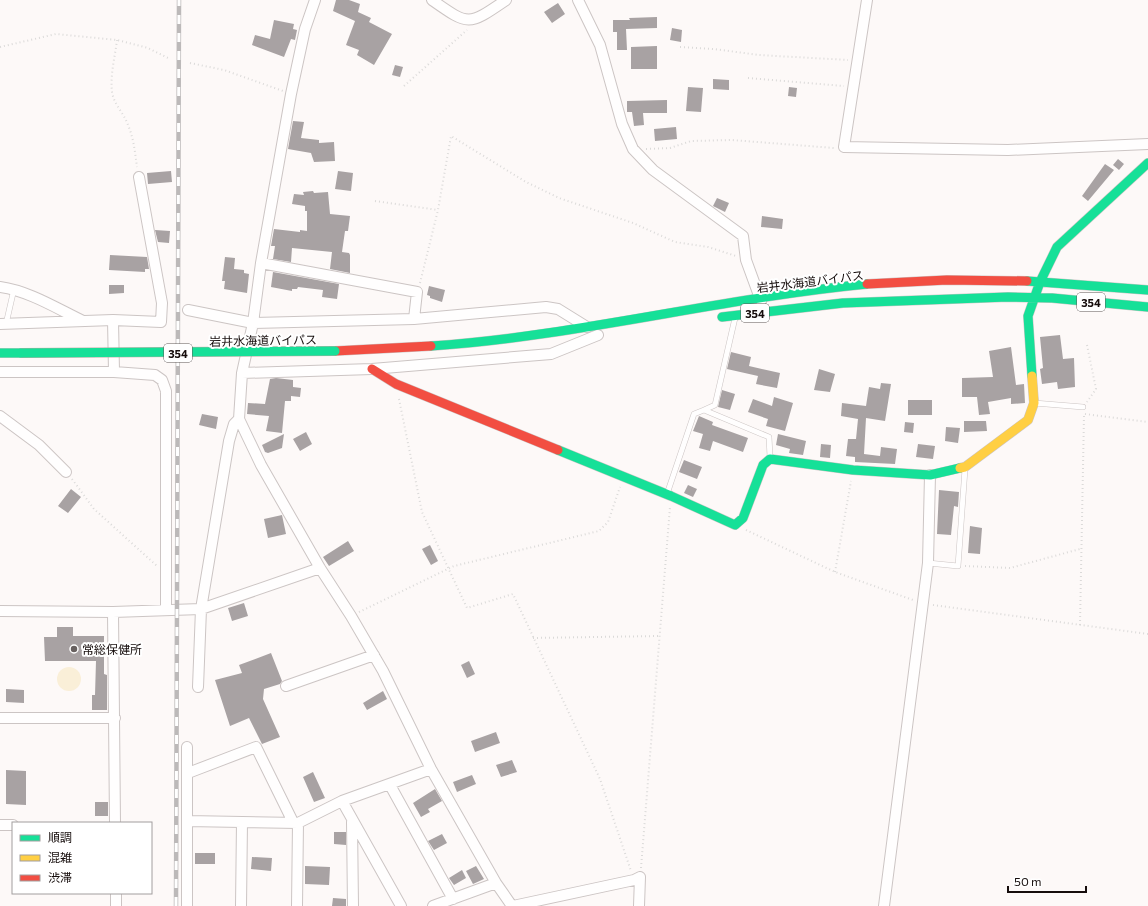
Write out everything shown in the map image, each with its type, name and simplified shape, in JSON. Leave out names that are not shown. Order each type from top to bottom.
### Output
[{"type":"main road","points":[[372,369],[396,384],[669,495],[735,524],[743,518],[763,465],[770,460],[853,470],[930,475],[965,467],[1028,420],[1034,403],[1028,316],[1033,298],[1058,247],[1148,163]]},
{"type":"main road","name":"岩井水海道バイパス","points":[[478,343],[589,328],[828,288],[952,281],[1071,283],[1148,290]]},
{"type":"main road","name":"岩井水海道バイパス","points":[[713,319],[843,303],[893,301],[1033,298],[1148,307]]},
{"type":"main road","name":"岩井水海道バイパス","points":[[0,353],[335,350],[548,340],[602,334]]},
{"type":"street","points":[[316,0],[305,29],[291,94],[261,262],[253,323],[242,373],[239,419],[261,465],[320,568],[352,616],[384,671],[431,769],[496,884],[512,906],[637,879],[639,906]]},
{"type":"street","points":[[432,0],[454,16],[469,20],[479,18],[506,0]]},
{"type":"street","points":[[578,0],[600,45],[622,124],[633,149],[653,170],[743,236],[746,260],[760,299],[762,312]]},
{"type":"street","points":[[867,0],[844,147],[1008,150],[1148,144]]},
{"type":"street","points":[[3,324],[113,320],[161,322],[162,303],[138,177]]},
{"type":"street","points":[[261,262],[417,292],[414,319]]},
{"type":"street","points":[[0,287],[14,289],[85,322]]},
{"type":"street","points":[[188,310],[253,323],[414,319],[546,308],[558,309],[589,328]]},
{"type":"street","points":[[113,320],[114,372]]},
{"type":"street","points":[[242,373],[372,369],[551,354],[602,334]]},
{"type":"street","points":[[0,372],[114,372],[155,375],[162,380],[166,390],[166,610]]},
{"type":"street","points":[[0,416],[39,445],[66,472]]},
{"type":"street","points":[[198,687],[201,609],[229,441],[234,424],[239,419]]},
{"type":"street","points":[[884,906],[928,563],[930,475]]},
{"type":"street","points":[[0,611],[114,612],[201,609],[320,568]]},
{"type":"street","points":[[114,612],[115,822]]},
{"type":"street","points":[[286,686],[374,655]]},
{"type":"street","points":[[0,718],[115,718]]},
{"type":"street","points":[[187,747],[187,906]]},
{"type":"street","points":[[188,773],[256,747],[295,822],[297,906]]},
{"type":"street","points":[[187,821],[295,822],[342,801],[431,769]]},
{"type":"street","points":[[390,785],[453,899]]},
{"type":"street","points":[[342,801],[401,906]]},
{"type":"street","points":[[352,820],[353,906]]},
{"type":"street","points":[[242,822],[242,906]]},
{"type":"street","points":[[0,825],[12,825]]},
{"type":"street","points":[[433,906],[496,884]]},
{"type":"street","points":[[116,894],[116,906]]},
{"type":"lane","points":[[3,324],[14,289]]},
{"type":"lane","points":[[669,495],[694,414],[715,405],[736,315]]},
{"type":"lane","points":[[1034,403],[1083,407]]},
{"type":"lane","points":[[704,410],[770,437],[770,460]]},
{"type":"lane","points":[[928,563],[958,566],[965,467]]},
{"type":"path","points":[[404,86],[479,18]]},
{"type":"path","points":[[0,47],[56,34],[117,40],[148,48],[170,59]]},
{"type":"path","points":[[117,40],[111,80],[113,94],[117,107],[128,124],[134,141],[138,177]]},
{"type":"path","points":[[680,47],[714,49],[759,55],[858,61]]},
{"type":"path","points":[[190,63],[224,70],[291,94]]},
{"type":"path","points":[[748,78],[854,87]]},
{"type":"path","points":[[417,292],[438,210],[451,136],[526,182],[559,198],[633,224],[675,242],[708,247],[746,260]]},
{"type":"path","points":[[633,149],[670,148],[690,141],[732,140],[829,149],[844,147]]},
{"type":"path","points":[[376,200],[438,210]]},
{"type":"path","points":[[1080,625],[1083,407],[1096,389],[1087,345]]},
{"type":"path","points":[[396,384],[422,512],[448,569],[467,608],[513,594],[600,779],[637,879]]},
{"type":"path","points":[[1084,414],[1148,422]]},
{"type":"path","points":[[835,572],[853,470]]},
{"type":"path","points":[[66,472],[94,509],[166,575]]},
{"type":"path","points":[[352,616],[448,569],[598,531],[608,522],[623,477]]},
{"type":"path","points":[[637,879],[659,636],[669,495]]},
{"type":"path","points":[[735,524],[835,572],[923,603],[1148,634]]},
{"type":"path","points":[[958,566],[1010,568],[1080,549]]},
{"type":"path","points":[[533,638],[659,636]]},
{"type":"shaded area","points":[[69,667],[78,670],[81,679],[78,688],[69,691],[60,688],[57,679],[60,670]]},
{"type":"building","points":[[336,0],[349,0],[360,4],[358,12],[371,18],[369,22],[392,34],[374,65],[357,55],[359,50],[346,45],[355,21],[333,11]]},
{"type":"building","points":[[558,3],[565,14],[552,23],[544,12]]},
{"type":"building","points":[[657,17],[657,28],[626,29],[627,50],[617,50],[617,32],[613,32],[613,20]]},
{"type":"building","points":[[274,20],[294,24],[293,29],[297,30],[295,40],[291,39],[284,57],[252,45],[255,35],[270,39]]},
{"type":"building","points":[[672,28],[682,30],[681,42],[670,40]]},
{"type":"building","points":[[657,46],[657,69],[631,69],[631,47]]},
{"type":"building","points":[[395,65],[403,67],[400,77],[392,75]]},
{"type":"building","points":[[713,79],[729,80],[729,90],[713,89]]},
{"type":"building","points":[[688,87],[703,88],[701,112],[686,111]]},
{"type":"building","points":[[789,87],[797,88],[796,97],[788,96]]},
{"type":"building","points":[[667,100],[667,113],[643,113],[644,125],[634,126],[632,112],[627,112],[627,101]]},
{"type":"building","points":[[293,121],[304,122],[301,138],[319,140],[319,143],[334,142],[335,161],[314,162],[311,153],[288,149]]},
{"type":"building","points":[[676,127],[677,139],[655,141],[654,129]]},
{"type":"building","points":[[1118,159],[1124,164],[1119,170],[1113,165]]},
{"type":"building","points":[[1105,164],[1114,170],[1088,201],[1082,196]]},
{"type":"building","points":[[171,171],[172,182],[148,184],[147,173]]},
{"type":"building","points":[[338,171],[353,173],[351,191],[335,189]]},
{"type":"building","points":[[313,191],[314,193],[328,192],[330,214],[350,216],[348,231],[345,231],[342,252],[349,253],[350,255],[350,273],[330,269],[332,252],[292,248],[291,262],[273,259],[275,246],[271,246],[274,229],[300,232],[300,230],[307,231],[307,211],[305,211],[305,206],[292,204],[294,194],[304,195],[303,192]]},
{"type":"building","points":[[717,198],[729,203],[725,212],[713,206]]},
{"type":"building","points":[[762,216],[783,219],[782,229],[761,227]]},
{"type":"building","points":[[155,230],[170,231],[169,243],[158,242]]},
{"type":"building","points":[[110,255],[147,257],[149,269],[145,269],[145,272],[109,270]]},
{"type":"building","points":[[225,257],[235,258],[234,269],[244,270],[244,273],[249,274],[247,293],[224,289],[225,281],[222,281]]},
{"type":"building","points":[[273,272],[339,284],[337,299],[322,297],[323,290],[298,287],[297,289],[292,289],[292,291],[271,287]]},
{"type":"building","points":[[109,285],[124,285],[124,293],[109,294]]},
{"type":"building","points":[[429,286],[445,290],[442,302],[430,298],[430,296],[427,295]]},
{"type":"building","points":[[1060,335],[1063,359],[1074,358],[1075,387],[1058,389],[1057,382],[1042,384],[1040,369],[1043,368],[1040,337]]},
{"type":"building","points":[[1011,347],[1016,385],[1024,384],[1025,403],[1011,404],[1011,398],[988,402],[990,414],[979,415],[977,397],[962,397],[962,378],[993,377],[989,351]]},
{"type":"building","points":[[731,352],[751,357],[749,366],[780,373],[777,388],[756,384],[758,376],[727,369]]},
{"type":"building","points":[[819,369],[835,374],[830,392],[814,390]]},
{"type":"building","points":[[276,378],[293,380],[293,387],[301,388],[300,397],[291,396],[291,401],[285,401],[282,433],[266,431],[269,416],[247,414],[248,403],[265,404],[270,379]]},
{"type":"building","points":[[881,383],[891,384],[885,421],[866,418],[864,454],[880,456],[881,447],[897,449],[895,464],[855,462],[855,457],[846,456],[848,439],[856,439],[858,419],[841,416],[842,403],[866,406],[869,387],[880,389]]},
{"type":"building","points":[[722,390],[735,394],[730,410],[718,407]]},
{"type":"building","points":[[774,397],[793,403],[785,431],[766,426],[768,419],[748,412],[753,399],[772,406]]},
{"type":"building","points":[[908,400],[932,400],[932,415],[908,415]]},
{"type":"building","points":[[202,414],[218,417],[216,429],[199,425]]},
{"type":"building","points":[[699,416],[713,422],[712,425],[748,438],[743,452],[713,441],[710,451],[699,448],[703,434],[693,431]]},
{"type":"building","points":[[964,421],[986,421],[987,431],[964,432]]},
{"type":"building","points":[[905,422],[914,423],[913,433],[904,432]]},
{"type":"building","points":[[946,427],[960,428],[958,443],[945,441]]},
{"type":"building","points":[[306,432],[312,444],[300,451],[293,439]]},
{"type":"building","points":[[284,434],[282,448],[268,453],[265,452],[262,445]]},
{"type":"building","points":[[778,434],[806,441],[803,455],[789,453],[790,449],[776,445]]},
{"type":"building","points":[[821,444],[831,445],[830,458],[820,457]]},
{"type":"building","points":[[918,444],[935,446],[933,459],[916,457]]},
{"type":"building","points":[[684,460],[702,467],[697,479],[679,472]]},
{"type":"building","points":[[688,485],[697,489],[693,497],[684,493]]},
{"type":"building","points":[[71,489],[81,497],[68,513],[58,506]]},
{"type":"building","points":[[939,490],[959,492],[958,507],[954,506],[951,535],[937,534]]},
{"type":"building","points":[[282,515],[286,534],[268,538],[264,519]]},
{"type":"building","points":[[970,526],[982,528],[980,554],[968,553]]},
{"type":"building","points":[[348,541],[354,551],[329,566],[323,557]]},
{"type":"building","points":[[430,545],[438,561],[431,565],[422,549]]},
{"type":"building","points":[[244,603],[248,616],[232,621],[228,608]]},
{"type":"building","name":"常総保健所","points":[[57,627],[73,627],[73,636],[104,636],[104,674],[107,675],[107,710],[92,710],[92,695],[95,695],[96,661],[45,661],[44,637],[57,637]]},
{"type":"building","points":[[271,653],[282,681],[280,684],[264,689],[263,699],[280,737],[262,744],[249,718],[230,726],[215,680],[242,673],[239,665]]},
{"type":"building","points":[[469,661],[475,674],[467,678],[461,665]]},
{"type":"building","points":[[6,689],[24,690],[24,703],[6,702]]},
{"type":"building","points":[[383,691],[387,699],[367,710],[363,703]]},
{"type":"building","points":[[496,732],[500,743],[475,752],[471,741]]},
{"type":"building","points":[[512,760],[517,772],[501,777],[496,765]]},
{"type":"building","points":[[6,770],[26,771],[26,805],[6,804]]},
{"type":"building","points":[[313,772],[325,798],[314,802],[303,777]]},
{"type":"building","points":[[472,775],[476,784],[457,792],[453,782]]},
{"type":"building","points":[[435,789],[442,801],[428,809],[430,812],[421,817],[413,803]]},
{"type":"building","points":[[95,802],[108,802],[108,816],[95,816]]},
{"type":"building","points":[[334,832],[346,832],[346,845],[334,844]]},
{"type":"building","points":[[442,834],[447,843],[434,850],[428,841]]},
{"type":"building","points":[[195,853],[215,853],[215,864],[195,864]]},
{"type":"building","points":[[252,857],[272,858],[271,871],[251,869]]},
{"type":"building","points":[[305,866],[330,867],[329,885],[305,884]]},
{"type":"building","points":[[476,866],[484,879],[473,884],[466,871]]},
{"type":"building","points":[[462,870],[466,878],[454,885],[449,878]]},
{"type":"building","points":[[333,898],[346,899],[346,906],[332,906]]},
{"type":"railway","points":[[176,906],[179,0]]},
{"type":"traffic: fast","points":[[1032,376],[1028,316],[1040,282],[1057,247],[1148,163]]},
{"type":"traffic: fast","points":[[1027,281],[1148,290]]},
{"type":"traffic: fast","points":[[431,346],[541,334],[758,298],[867,284]]},
{"type":"traffic: fast","points":[[722,317],[843,303],[1008,297],[1052,298],[1148,307]]},
{"type":"traffic: fast","points":[[21,353],[335,351]]},
{"type":"traffic: fast","points":[[0,353],[21,353]]},
{"type":"traffic: fast","points":[[558,450],[671,496],[735,525],[743,518],[763,465],[770,459],[853,470],[930,475],[960,468]]},
{"type":"traffic: slow","points":[[960,468],[965,467],[1028,420],[1034,403],[1032,376]]},
{"type":"traffic: jam","points":[[867,284],[947,280],[1027,281]]},
{"type":"traffic: jam","points":[[335,351],[431,346]]},
{"type":"traffic: jam","points":[[372,369],[396,384],[558,450]]},
{"type":"place","name":"常総保健所","points":[[74,649]]}]
